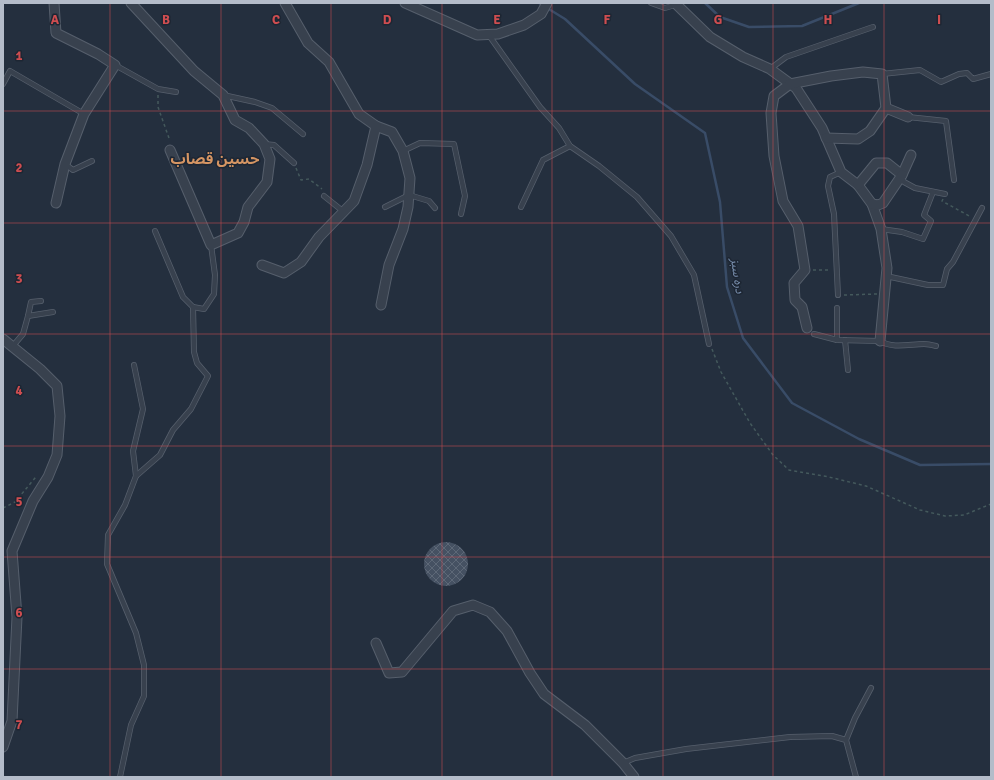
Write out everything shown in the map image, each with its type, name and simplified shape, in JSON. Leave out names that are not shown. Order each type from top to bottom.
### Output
[{"type":"street","points":[[54,3],[56,33],[98,54],[115,66],[84,114],[65,164],[56,203]]},
{"type":"street","points":[[131,3],[194,72],[223,95],[235,120],[248,128],[264,144],[270,159],[267,182],[248,207],[244,222],[238,233],[211,245],[170,150]]},
{"type":"street","points":[[284,3],[308,43],[329,62],[359,114],[376,126],[392,132],[403,151],[410,178],[408,207],[403,229],[389,265],[381,305]]},
{"type":"street","points":[[405,3],[416,5],[477,35],[498,34],[524,25],[541,14],[547,3]]},
{"type":"street","points":[[675,4],[710,37],[743,57],[770,69],[796,88],[822,128],[841,172],[858,185],[872,204],[881,229],[887,268],[880,341]]},
{"type":"street","points":[[811,331],[802,307],[795,300],[794,283],[805,270],[798,226],[784,201],[774,156],[771,113],[774,96],[790,84],[831,76],[863,72],[882,74],[886,108],[870,131],[858,139],[826,138]]},
{"type":"street","points":[[886,108],[908,117]]},
{"type":"street","points":[[262,264],[284,273],[301,262],[319,237],[354,201],[367,166],[376,126]]},
{"type":"street","points":[[872,204],[878,205],[883,203],[902,175],[911,155]]},
{"type":"street","points":[[858,185],[876,163],[887,163],[902,175]]},
{"type":"street","points":[[3,339],[40,369],[57,386],[60,416],[57,455],[48,477],[32,501],[12,551],[17,617],[12,721],[3,747]]},
{"type":"street","points":[[376,643],[389,673],[402,672],[453,611],[473,605],[490,612],[507,631],[530,673],[544,694],[585,725],[634,777]]},
{"type":"lane","points":[[651,3],[665,8],[675,4]]},
{"type":"lane","points":[[770,69],[786,58],[873,27]]},
{"type":"lane","points":[[488,34],[540,107],[559,128],[570,146],[637,197],[671,236],[694,275],[709,344]]},
{"type":"lane","points":[[115,66],[158,89],[176,92]]},
{"type":"lane","points":[[882,74],[920,70],[941,82],[959,74],[967,73],[973,79],[991,74]]},
{"type":"lane","points":[[3,84],[10,71],[84,114]]},
{"type":"lane","points":[[223,95],[255,102],[272,108],[303,134]]},
{"type":"lane","points":[[908,117],[946,121],[954,180]]},
{"type":"lane","points":[[403,151],[420,143],[454,144],[465,196],[461,214]]},
{"type":"lane","points":[[264,144],[274,146],[294,163]]},
{"type":"lane","points":[[520,207],[543,160],[570,146]]},
{"type":"lane","points":[[65,164],[73,170],[92,161]]},
{"type":"lane","points":[[838,295],[834,214],[828,186],[830,178],[841,172]]},
{"type":"lane","points":[[902,175],[904,182],[915,188],[945,194]]},
{"type":"lane","points":[[881,229],[902,232],[923,239],[931,221],[924,215],[933,192]]},
{"type":"lane","points":[[385,207],[409,195],[429,201],[435,208]]},
{"type":"lane","points":[[324,196],[344,212]]},
{"type":"lane","points":[[886,276],[928,285],[943,285],[947,269],[953,262],[982,208]]},
{"type":"lane","points":[[155,231],[183,297],[193,307],[204,309],[214,294],[215,275],[211,245]]},
{"type":"lane","points":[[12,347],[23,334],[31,302],[41,301]]},
{"type":"lane","points":[[136,476],[160,455],[173,430],[191,408],[208,376],[197,363],[193,307]]},
{"type":"lane","points":[[837,308],[837,340]]},
{"type":"lane","points":[[28,316],[53,312]]},
{"type":"lane","points":[[811,331],[837,340],[880,341],[886,344],[925,344],[936,346]]},
{"type":"lane","points":[[845,340],[848,370]]},
{"type":"lane","points":[[120,777],[131,725],[144,696],[144,665],[136,633],[108,564],[108,535],[125,505],[136,476],[133,451],[143,409],[134,366]]},
{"type":"lane","points":[[856,777],[846,740],[855,718],[872,688]]},
{"type":"lane","points":[[623,764],[635,758],[686,749],[790,737],[832,736],[846,740]]},
{"type":"path","points":[[158,89],[158,107],[170,141],[170,150]]},
{"type":"path","points":[[294,163],[301,180],[309,179],[326,192],[324,196]]},
{"type":"path","points":[[945,194],[942,201],[976,219]]},
{"type":"path","points":[[805,270],[836,270]]},
{"type":"path","points":[[838,295],[884,294]]},
{"type":"path","points":[[709,344],[721,372],[750,423],[773,455],[789,470],[866,486],[920,510],[945,516],[964,515],[991,504]]},
{"type":"path","points":[[3,508],[15,502],[35,478],[51,470]]},
{"type":"building","points":[[442,542],[450,542],[462,548],[468,560],[468,568],[462,580],[450,586],[442,586],[430,580],[424,568],[424,560],[430,548]]},
{"type":"waterway","name":"دره سبز","points":[[539,3],[565,19],[635,84],[705,133],[720,202],[727,287],[743,338],[792,403],[859,439],[920,465],[991,464]]},
{"type":"waterway","points":[[705,3],[720,17],[749,27],[802,26],[859,3]]},
{"type":"district","name":"حسین قصاب","points":[[215,159]]}]
